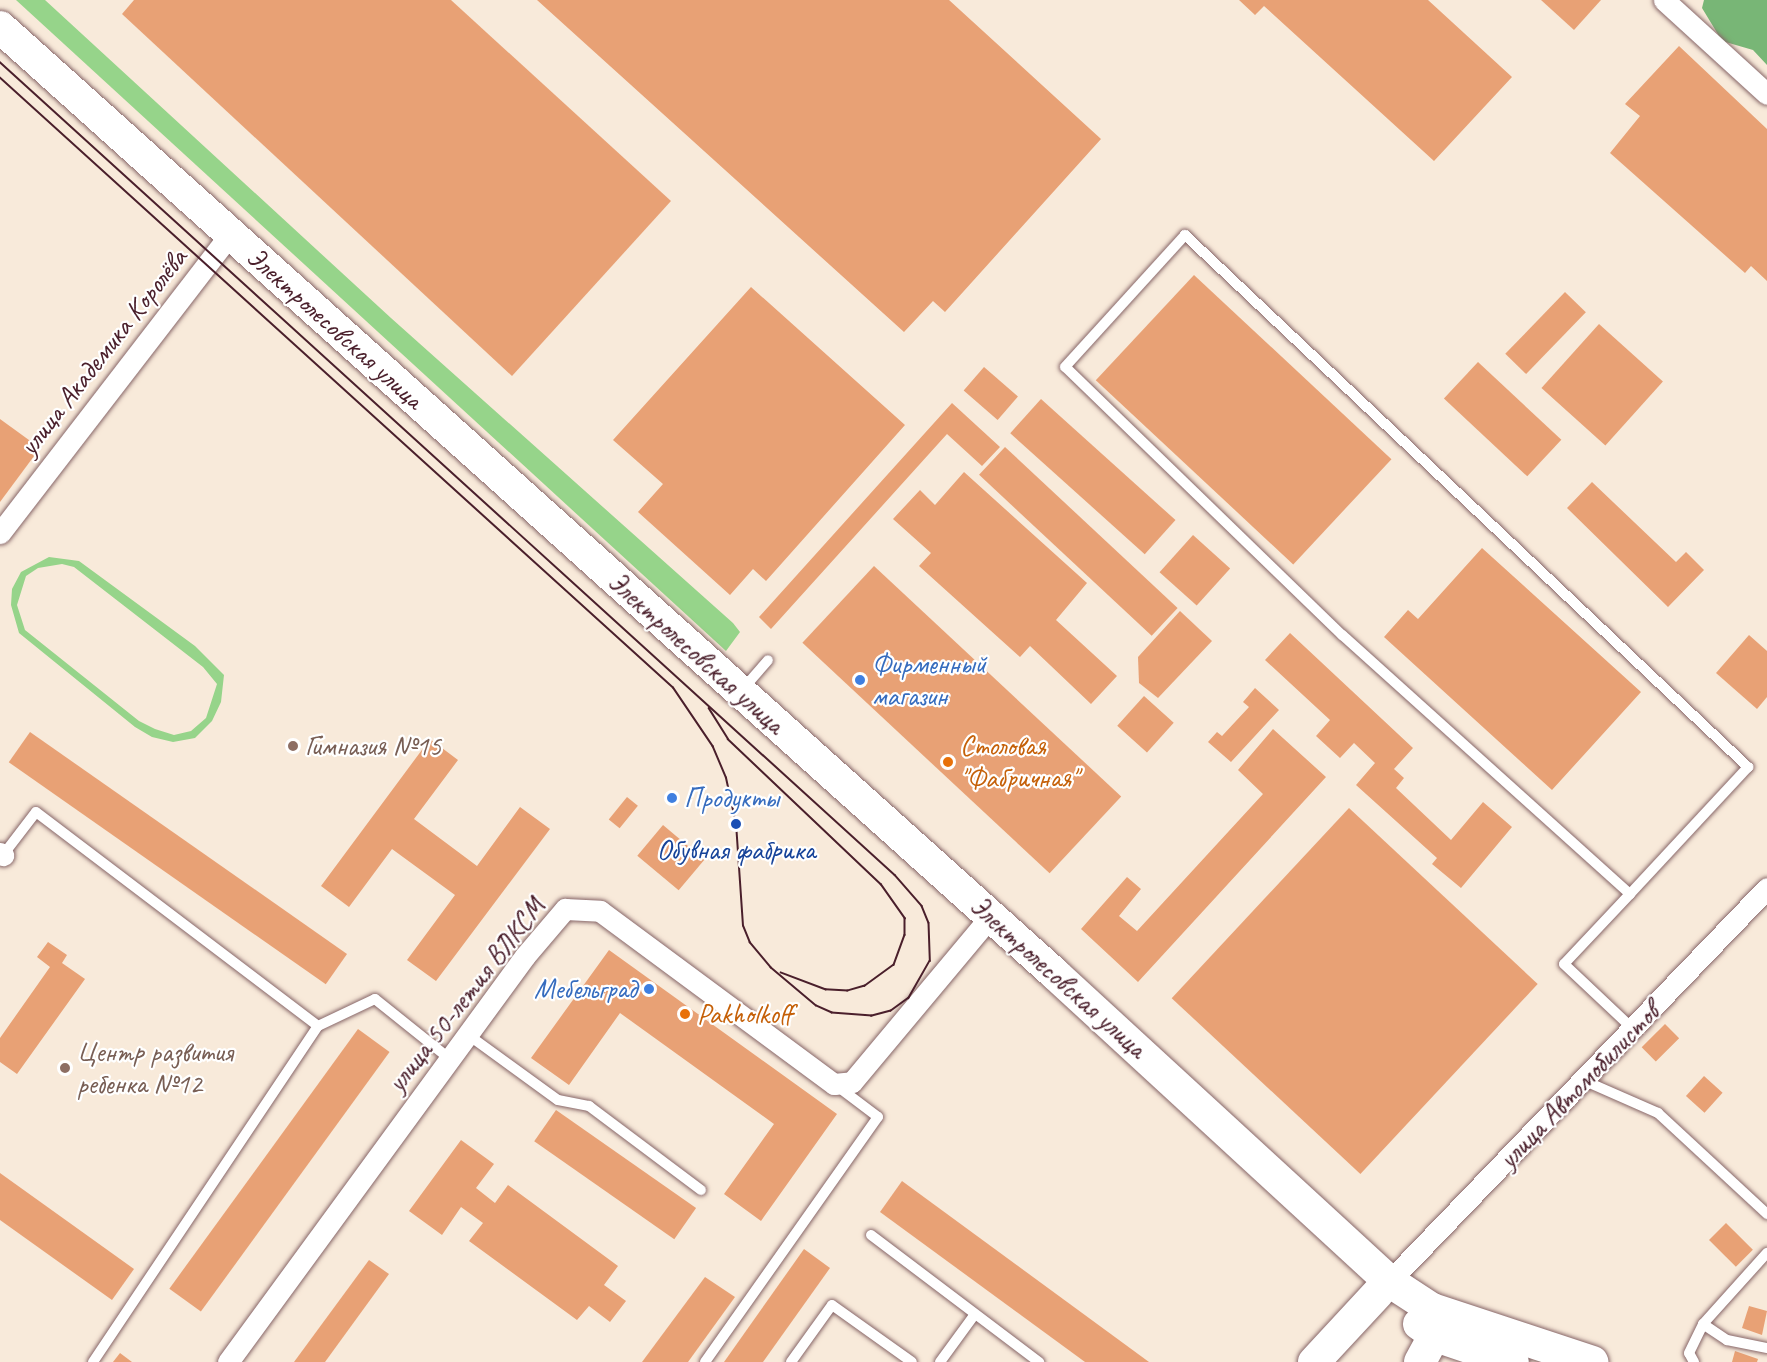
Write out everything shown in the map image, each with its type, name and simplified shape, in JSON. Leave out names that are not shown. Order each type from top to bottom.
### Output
[{"type":"main road","name":"Электролесовская улица","points":[[0,27],[739,693],[991,916],[1332,1226],[1383,1287]]},
{"type":"main road","points":[[1383,1287],[1430,1336],[1513,1362]]},
{"type":"main road","name":"улица Автомобилистов","points":[[1314,1362],[1383,1287]]},
{"type":"main road","points":[[1430,1336],[1592,1362]]},
{"type":"street","points":[[1664,0],[1767,94]]},
{"type":"street","name":"улица Академика Королёва","points":[[0,533],[230,234]]},
{"type":"street","name":"улица Автомобилистов","points":[[1383,1287],[1586,1081],[1767,888]]},
{"type":"street","name":"улица 50-летия ВЛКСМ","points":[[228,1362],[467,1034],[565,909],[600,911],[834,1084]]},
{"type":"street","points":[[834,1084],[852,1082],[991,916]]},
{"type":"lane","points":[[1630,894],[1342,634],[1065,367],[1185,235],[1748,767],[1630,894],[1564,964],[1634,1030]]},
{"type":"lane","points":[[739,693],[768,660]]},
{"type":"lane","points":[[1,854],[36,812],[318,1026]]},
{"type":"lane","points":[[93,1362],[318,1026],[375,999],[450,1059]]},
{"type":"lane","points":[[467,1034],[558,1100],[589,1106],[700,1190]]},
{"type":"lane","points":[[1586,1081],[1658,1113],[1767,1214]]},
{"type":"lane","points":[[705,1362],[878,1117],[834,1084]]},
{"type":"lane","points":[[871,1235],[1039,1362]]},
{"type":"lane","points":[[1694,1362],[1689,1353],[1702,1324],[1767,1253]]},
{"type":"lane","points":[[790,1362],[832,1305],[912,1362]]},
{"type":"lane","points":[[940,1362],[975,1314]]},
{"type":"lane","points":[[1702,1324],[1726,1340],[1767,1348]]},
{"type":"green space","points":[[16,0],[45,0],[391,318],[733,623],[740,632],[726,651]]},
{"type":"green space","points":[[1704,0],[1767,0],[1767,65],[1753,50],[1722,41],[1702,8]]},
{"type":"green space","points":[[49,557],[79,561],[195,646],[224,675],[221,702],[212,721],[195,738],[173,742],[152,737],[135,727],[19,633],[11,605],[12,589],[21,572]],"holes":[[[62,564],[74,567],[203,667],[217,684],[206,718],[191,731],[174,735],[139,721],[25,630],[17,605],[26,576],[38,568]]]},
{"type":"building","points":[[134,0],[451,0],[671,201],[512,376],[122,14]]},
{"type":"building","points":[[537,0],[949,0],[1101,139],[945,312],[933,301],[904,332]]},
{"type":"building","points":[[1239,0],[1428,0],[1512,77],[1434,161],[1264,6],[1255,15]]},
{"type":"building","points":[[1541,0],[1601,0],[1574,30]]},
{"type":"building","points":[[1679,46],[1767,129],[1767,281],[1751,266],[1745,273],[1610,153],[1640,116],[1625,104]]},
{"type":"building","points":[[1194,275],[1391,459],[1293,564],[1096,380]]},
{"type":"building","points":[[751,287],[905,425],[766,581],[753,569],[730,595],[638,512],[663,484],[613,440]]},
{"type":"building","points":[[1565,292],[1586,312],[1526,374],[1505,354]]},
{"type":"building","points":[[1599,324],[1663,382],[1605,445],[1541,388]]},
{"type":"building","points":[[1478,362],[1561,440],[1527,476],[1444,399]]},
{"type":"building","points":[[984,367],[1018,397],[998,420],[964,390]]},
{"type":"building","points":[[1041,399],[1176,520],[1145,554],[1010,433]]},
{"type":"building","points":[[952,403],[1000,447],[982,466],[947,434],[771,629],[759,617]]},
{"type":"building","points":[[0,419],[40,448],[0,502]]},
{"type":"building","points":[[1005,447],[1178,608],[1152,636],[979,475]]},
{"type":"building","points":[[964,472],[1087,583],[1056,620],[1117,676],[1091,704],[1030,646],[1020,657],[919,566],[931,553],[893,519],[920,490],[935,505]]},
{"type":"building","points":[[1592,482],[1676,562],[1686,552],[1704,570],[1668,607],[1567,508]]},
{"type":"building","points":[[1193,535],[1230,568],[1197,606],[1160,572]]},
{"type":"building","points":[[1482,548],[1641,692],[1552,790],[1384,637],[1408,610],[1418,619]]},
{"type":"building","points":[[874,566],[1121,797],[1050,873],[802,643]]},
{"type":"building","points":[[1180,611],[1212,641],[1158,698],[1139,683],[1138,657]]},
{"type":"building","points":[[1290,633],[1413,748],[1394,769],[1404,778],[1396,788],[1451,840],[1483,802],[1512,827],[1461,888],[1432,864],[1437,858],[1356,785],[1375,763],[1354,743],[1340,758],[1316,736],[1330,720],[1265,660]]},
{"type":"building","points":[[1749,635],[1767,651],[1767,697],[1757,709],[1716,673]]},
{"type":"building","points":[[1255,688],[1279,710],[1231,762],[1208,742],[1217,732],[1222,736],[1249,707],[1243,702]]},
{"type":"building","points":[[1144,696],[1174,723],[1147,752],[1117,726]]},
{"type":"building","points":[[1273,729],[1326,777],[1138,982],[1081,929],[1127,877],[1141,889],[1119,916],[1137,931],[1263,794],[1238,770]]},
{"type":"building","points":[[30,732],[347,954],[326,984],[9,762]]},
{"type":"building","points":[[430,739],[458,760],[414,819],[477,866],[520,807],[550,829],[436,981],[407,960],[455,895],[392,849],[349,907],[321,886]]},
{"type":"building","points":[[627,797],[638,806],[620,828],[609,820]]},
{"type":"building","points":[[1349,808],[1538,984],[1360,1174],[1172,998]]},
{"type":"building","points":[[663,825],[704,860],[679,890],[637,856]]},
{"type":"building","points":[[48,942],[67,955],[62,963],[85,979],[17,1074],[0,1062],[0,1038],[50,967],[37,957]]},
{"type":"building","points":[[609,950],[837,1114],[761,1221],[724,1194],[774,1124],[620,1013],[569,1085],[531,1058]]},
{"type":"building","points":[[1665,1024],[1679,1038],[1656,1061],[1642,1047]]},
{"type":"building","points":[[358,1029],[390,1052],[201,1312],[169,1289]]},
{"type":"building","points":[[1704,1076],[1723,1093],[1705,1113],[1686,1096]]},
{"type":"building","points":[[556,1110],[696,1208],[674,1239],[534,1141]]},
{"type":"building","points":[[461,1140],[494,1164],[476,1188],[495,1203],[508,1185],[618,1266],[604,1285],[626,1301],[610,1322],[589,1306],[577,1320],[469,1241],[483,1223],[461,1207],[442,1235],[409,1211]]},
{"type":"building","points":[[0,1173],[134,1269],[112,1300],[0,1220]]},
{"type":"building","points":[[902,1181],[1149,1362],[1085,1362],[880,1212]]},
{"type":"building","points":[[1726,1223],[1753,1250],[1736,1267],[1709,1240]]},
{"type":"building","points":[[804,1249],[830,1268],[763,1362],[724,1362]]},
{"type":"building","points":[[369,1260],[389,1274],[325,1362],[294,1362]]},
{"type":"building","points":[[705,1277],[735,1297],[688,1362],[642,1362]]},
{"type":"building","points":[[1749,1306],[1767,1311],[1762,1335],[1742,1328]]},
{"type":"building","points":[[1735,1351],[1758,1359],[1757,1362],[1732,1362]]},
{"type":"building","points":[[120,1353],[132,1362],[113,1362]]},
{"type":"tram line","points":[[0,62],[895,875],[922,906],[929,923],[930,961],[909,998],[891,1011],[872,1016],[832,1013],[816,1006],[771,968],[750,943],[743,926],[736,824],[726,778],[713,747],[673,688],[0,78]]},
{"type":"tram line","points":[[709,708],[728,739],[881,884],[905,918],[905,935],[894,965],[865,986],[848,991],[826,990],[781,973]]},
{"type":"place","name":"Фирменный магазин","points":[[860,680]]},
{"type":"place","name":"Гимназия №15","points":[[293,746]]},
{"type":"place","name":"Столовая \"Фабричная\"","points":[[948,762]]},
{"type":"place","name":"Продукты","points":[[672,798]]},
{"type":"place","name":"Обувная фабрика","points":[[736,824]]},
{"type":"place","name":"Мебельград","points":[[649,989]]},
{"type":"place","name":"Pakholkoff","points":[[685,1014]]},
{"type":"place","name":"Центр развития ребенка №12","points":[[65,1068]]}]
